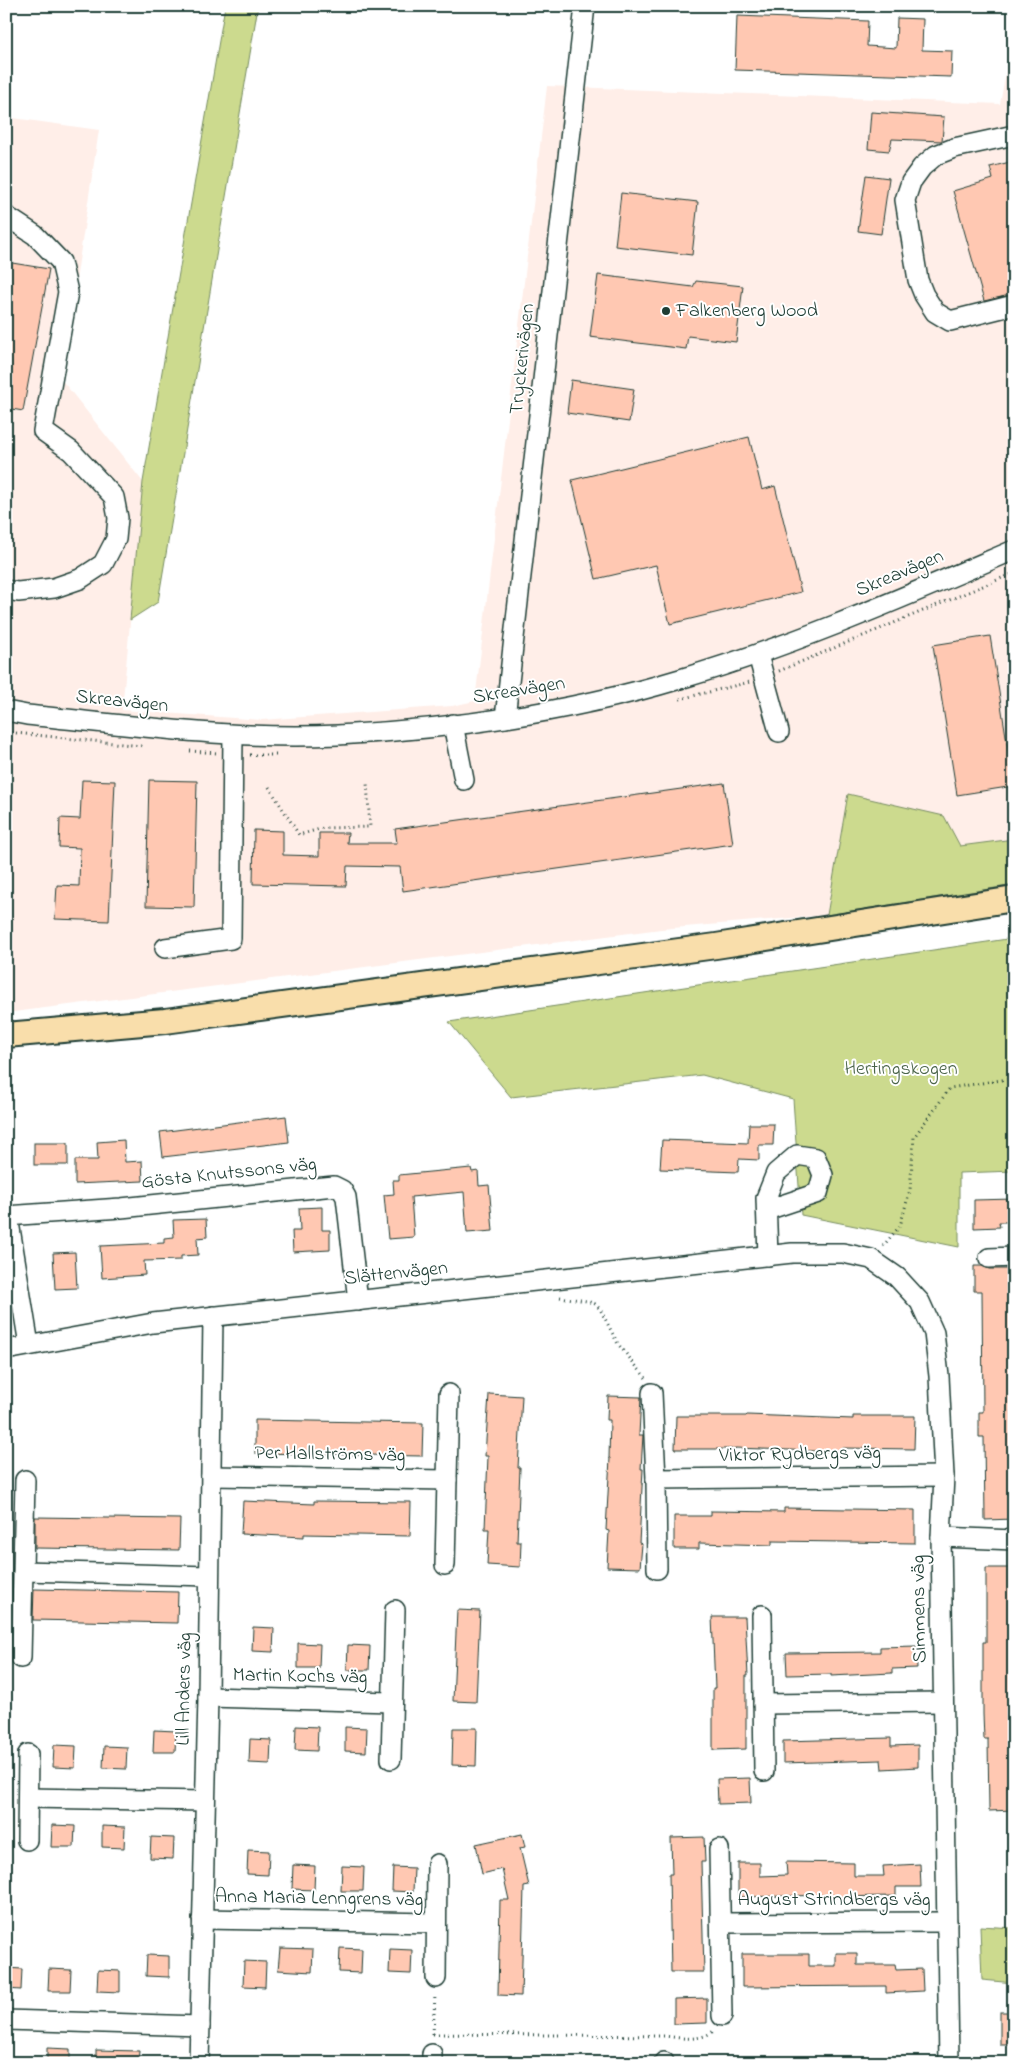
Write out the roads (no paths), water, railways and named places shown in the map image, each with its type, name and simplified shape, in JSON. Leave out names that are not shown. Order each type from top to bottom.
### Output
[{"type":"main road","points":[[6,1035],[165,1022],[716,946],[1014,899]]},
{"type":"street","name":"Tryckerivägen","points":[[505,718],[585,6]]},
{"type":"street","points":[[1014,135],[954,148],[936,155],[922,167],[910,182],[905,200],[918,280],[924,295],[935,312],[950,321],[1014,305]]},
{"type":"street","points":[[6,216],[36,235],[61,262],[68,292],[44,431],[72,451],[114,497],[118,518],[116,539],[103,564],[80,579],[54,588],[18,592],[6,590]]},
{"type":"street","name":"Skreavägen","points":[[6,711],[27,715],[233,735],[336,735],[401,730],[505,718],[581,704],[649,688],[758,655],[820,632],[1014,550]]},
{"type":"street","points":[[758,655],[779,732]]},
{"type":"street","points":[[453,724],[464,780]]},
{"type":"street","points":[[165,948],[231,939],[233,735]]},
{"type":"street","name":"Gösta Knutssons väg","points":[[29,1345],[7,1216],[121,1208],[334,1186],[342,1190],[346,1197],[358,1301]]},
{"type":"street","points":[[767,1210],[768,1256]]},
{"type":"street","name":"Slättenvägen","points":[[6,1350],[153,1323],[792,1253]]},
{"type":"street","name":"Simmens väg","points":[[792,1253],[843,1253],[871,1260],[897,1277],[920,1302],[934,1333],[939,1376],[944,1476],[941,1537],[949,2063]]},
{"type":"street","points":[[989,1258],[1014,1257]]},
{"type":"street","name":"Lill Anders väg","points":[[199,2063],[208,1697],[213,1316]]},
{"type":"street","points":[[652,1392],[656,1478],[657,1568]]},
{"type":"street","points":[[445,1565],[449,1394]]},
{"type":"street","name":"Per Hallströms väg","points":[[211,1476],[447,1480]]},
{"type":"street","name":"Viktor Rydbergs väg","points":[[656,1478],[944,1476]]},
{"type":"street","points":[[21,1658],[25,1480]]},
{"type":"street","points":[[941,1537],[1014,1540]]},
{"type":"street","points":[[24,1571],[209,1576]]},
{"type":"street","name":"Martin Kochs väg","points":[[391,1758],[391,1702],[395,1610]]},
{"type":"street","points":[[762,1615],[764,1771]]},
{"type":"street","name":"Martin Kochs väg","points":[[208,1697],[391,1702]]},
{"type":"street","points":[[763,1704],[943,1702]]},
{"type":"street","points":[[27,1840],[28,1754]]},
{"type":"street","points":[[28,1798],[205,1801]]},
{"type":"street","name":"August Strindbergs väg","points":[[719,1849],[722,2016]]},
{"type":"street","name":"Anna Maria Lenngrens väg","points":[[436,1978],[437,1864]]},
{"type":"street","name":"Anna Maria Lenngrens väg","points":[[202,1919],[436,1923]]},
{"type":"street","name":"August Strindbergs väg","points":[[721,1923],[947,1922]]},
{"type":"street","points":[[6,2020],[200,2026]]},
{"type":"place","name":"Falkenberg Wood","points":[[666,311]]},
{"type":"park label","name":"Hertingskogen","points":[[901,1069]]}]
